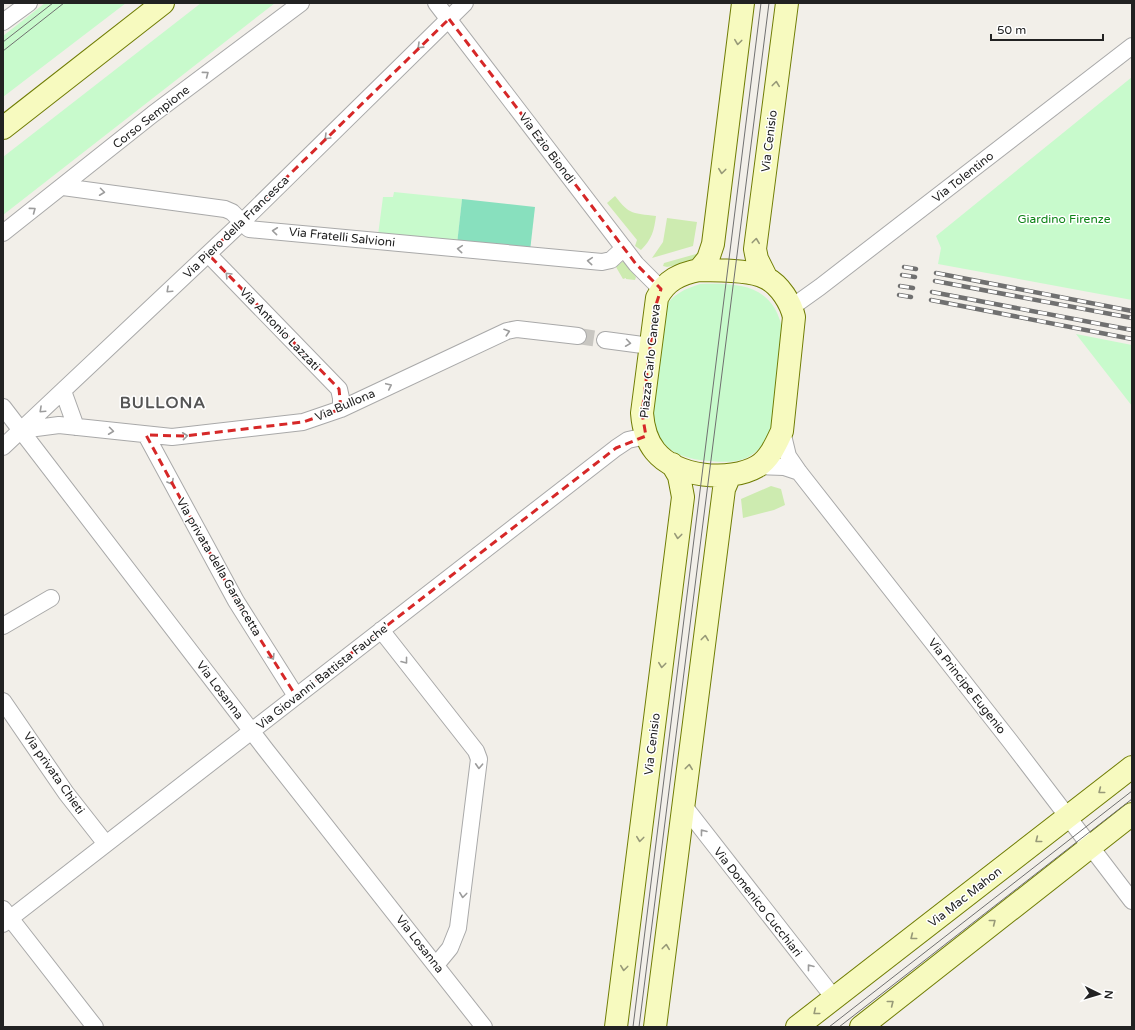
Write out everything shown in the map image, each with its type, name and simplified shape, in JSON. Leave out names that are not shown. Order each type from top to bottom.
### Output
[{"type":"main road","points":[[3,128],[164,3]]},
{"type":"main road","points":[[699,270],[708,259],[713,244],[743,3]]},
{"type":"main road","name":"Via Cenisio","points":[[766,277],[757,259],[755,249],[787,3]]},
{"type":"main road","name":"Piazza Carlo Caneva","points":[[758,466],[730,475],[702,475],[672,464],[662,458],[654,450],[646,436],[642,413],[655,308],[661,289],[672,279],[699,270],[728,270],[766,277]]},
{"type":"main road","points":[[758,466],[775,447],[782,431],[794,328],[792,307],[766,277]]},
{"type":"main road","name":"Via Cenisio","points":[[616,1027],[683,497],[679,476],[672,464]]},
{"type":"main road","points":[[656,1027],[724,489],[730,475]]},
{"type":"main road","name":"Via Mac Mahon","points":[[797,1027],[1132,767]]},
{"type":"main road","points":[[861,1027],[1132,814]]},
{"type":"street","points":[[3,22],[29,3]]},
{"type":"street","name":"Corso Sempione","points":[[3,233],[63,187],[153,114],[301,3]]},
{"type":"street","name":"Via Ezio Biondi","points":[[436,3],[636,264],[661,289]]},
{"type":"street","name":"Via Piero della Francesca","points":[[3,447],[242,222],[465,3]]},
{"type":"street","name":"Via Tolentino","points":[[792,307],[857,259],[1132,46]]},
{"type":"street","name":"Via Fratelli Salvioni","points":[[63,187],[216,207],[232,212],[249,229],[602,262],[611,260],[624,248]]},
{"type":"street","name":"Via Antonio Lazzati","points":[[208,254],[339,389],[341,408]]},
{"type":"street","name":"Via Bullona","points":[[21,430],[59,425],[146,435],[185,436],[303,422],[341,408],[507,331],[517,329],[578,336]]},
{"type":"street","points":[[605,340],[650,346]]},
{"type":"street","points":[[63,391],[76,427]]},
{"type":"street","name":"Via Losanna","points":[[3,407],[252,731],[484,1027]]},
{"type":"street","points":[[782,431],[788,456],[799,472]]},
{"type":"street","name":"Via privata della Garancetta","points":[[146,435],[236,600],[296,696]]},
{"type":"street","name":"Via Giovanni Battista Fauche'","points":[[5,917],[106,844],[616,448],[628,440],[646,436]]},
{"type":"street","name":"Piazza Carlo Caneva","points":[[758,466],[784,467],[799,472]]},
{"type":"street","name":"Via Principe Eugenio","points":[[799,472],[1069,817],[1132,901]]},
{"type":"street","points":[[3,626],[51,598]]},
{"type":"street","points":[[381,630],[476,751],[479,758],[458,928],[450,948],[436,965]]},
{"type":"street","name":"Via privata Chieti","points":[[3,702],[66,793],[106,844]]},
{"type":"street","name":"Via Domenico Cucchiari","points":[[684,806],[834,998]]},
{"type":"street","points":[[5,917],[95,1027]]},
{"type":"highlighted area","points":[[449,19],[636,264],[661,289],[655,308],[642,413],[646,436],[616,448],[296,696],[236,601],[146,435],[185,436],[303,422],[341,409],[339,389],[208,254]]},
{"type":"green space","points":[[45,3],[126,3],[3,97],[3,36]]},
{"type":"green space","points":[[201,3],[275,3],[3,215],[3,157]]},
{"type":"green space","name":"Giardino Firenze","points":[[1132,77],[1132,300],[938,264],[941,248],[936,236]]},
{"type":"green space","points":[[394,192],[462,199],[457,244],[378,235],[383,197],[393,197]]},
{"type":"green space","points":[[615,196],[624,207],[632,212],[656,216],[652,234],[648,242],[641,250],[635,246],[637,240],[607,203]]},
{"type":"green space","points":[[462,199],[535,207],[530,251],[457,244]]},
{"type":"green space","points":[[667,218],[697,222],[693,246],[652,258],[663,242]]},
{"type":"green space","points":[[701,250],[695,261],[667,267],[663,266],[664,263],[696,254]]},
{"type":"green space","points":[[622,262],[625,262],[636,277],[635,280],[626,278],[623,279],[616,267]]},
{"type":"green space","points":[[700,284],[729,284],[754,290],[764,296],[772,305],[779,316],[783,332],[772,429],[765,441],[751,455],[734,461],[724,462],[700,460],[685,457],[671,450],[661,439],[652,413],[664,308],[680,293]]},
{"type":"green space","points":[[1076,334],[1132,345],[1132,406]]},
{"type":"green space","points":[[771,486],[781,489],[785,505],[774,510],[743,518],[741,499]]},
{"type":"tunnel","points":[[578,336],[605,340]]},
{"type":"tram line","points":[[3,42],[53,3]]},
{"type":"tram line","points":[[3,51],[64,3]]},
{"type":"tram line","points":[[633,1027],[761,3]]},
{"type":"tram line","points":[[639,1027],[769,3]]},
{"type":"tram line","points":[[829,1027],[1132,791]]},
{"type":"tram line","points":[[839,1027],[1132,799]]},
{"type":"railway","points":[[904,267],[916,269]]},
{"type":"railway","points":[[936,273],[1132,311]]},
{"type":"railway","points":[[902,275],[915,277]]},
{"type":"railway","points":[[935,281],[1132,318]]},
{"type":"railway","points":[[900,286],[913,288]]},
{"type":"railway","points":[[932,292],[1132,330]]},
{"type":"railway","points":[[899,295],[911,297]]},
{"type":"railway","points":[[931,300],[1132,339]]},
{"type":"district","name":"BULLONA","points":[[163,402]]}]
